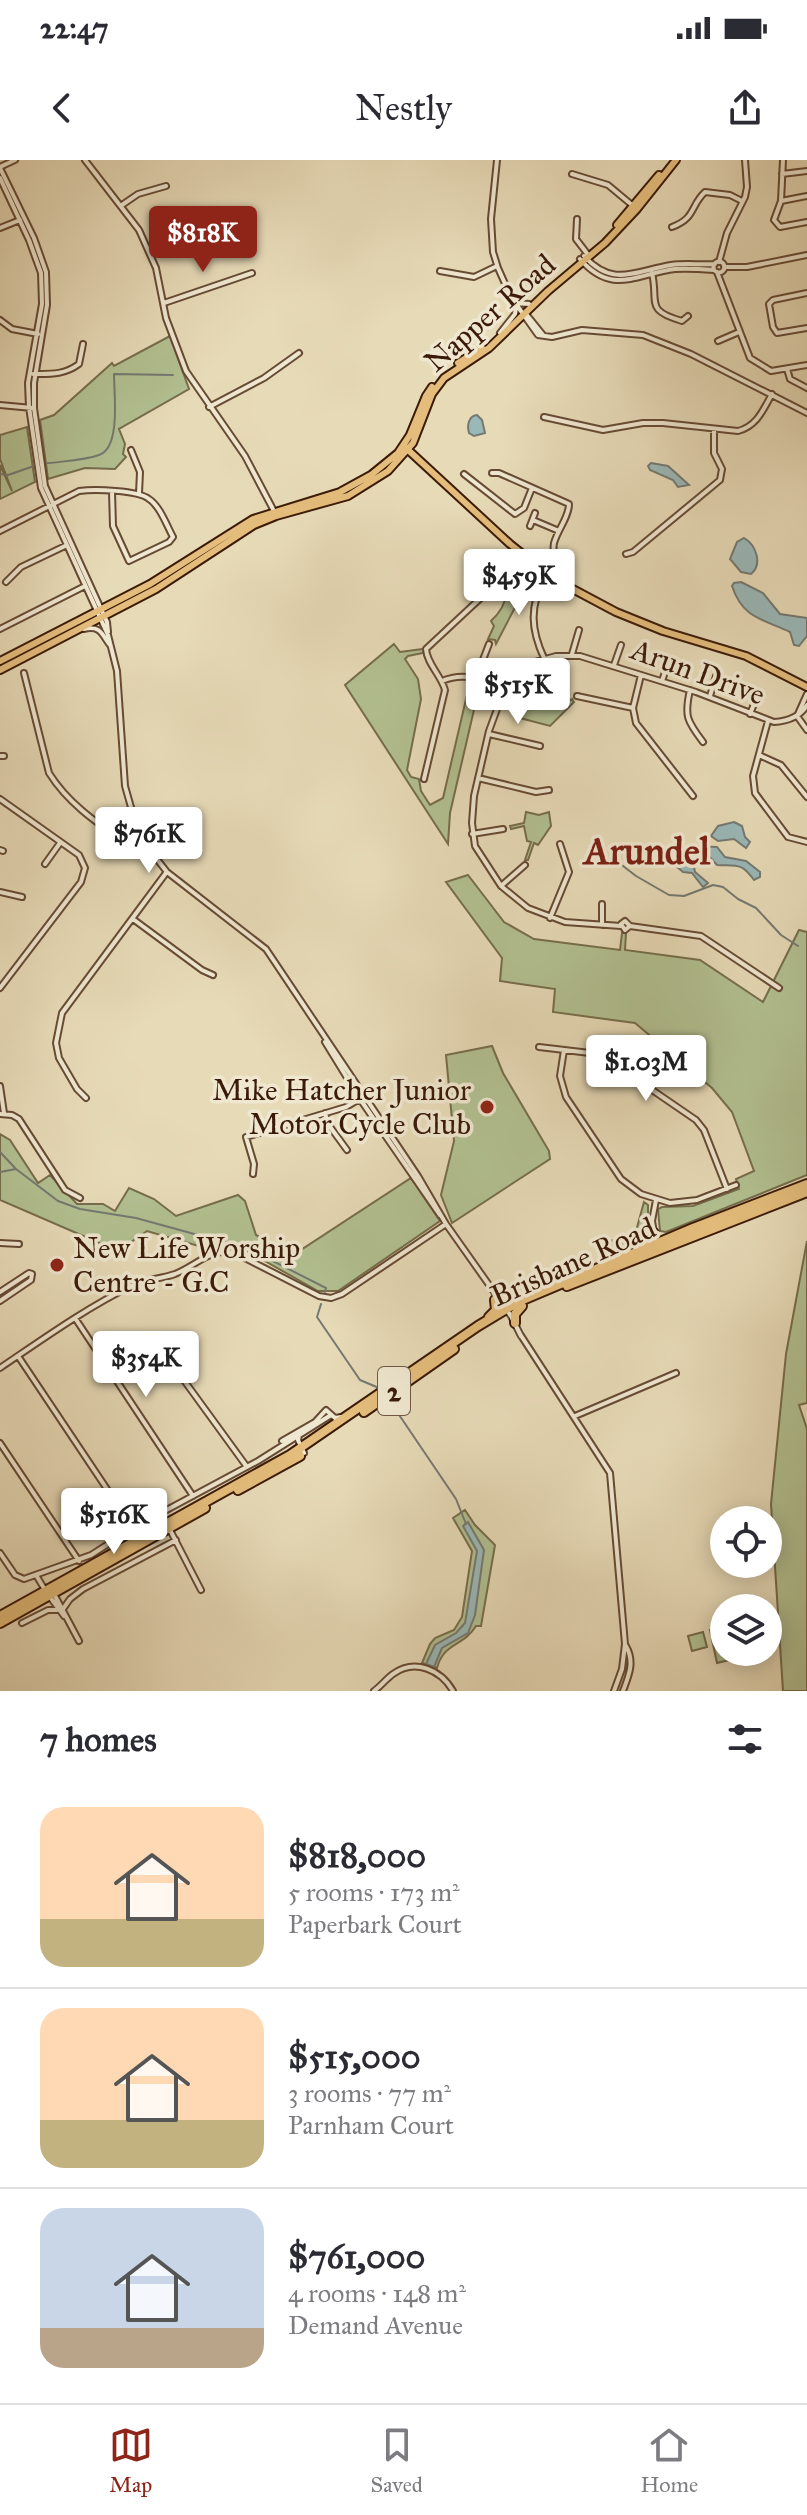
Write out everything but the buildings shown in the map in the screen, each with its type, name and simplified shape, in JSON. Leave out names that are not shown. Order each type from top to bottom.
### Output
[{"type":"highway","name":"Brisbane Road","points":[[520,1304],[807,1184]]},
{"type":"highway","name":"Brisbane Road","points":[[0,1616],[51,1594],[301,1452],[520,1304],[619,1260],[807,1192]]},
{"type":"highway","points":[[619,1260],[648,1243],[654,1233]]},
{"type":"highway","points":[[483,1323],[495,1311],[496,1299],[507,1304],[520,1304],[514,1324]]},
{"type":"highway","name":"Brisbane Road","points":[[0,1623],[301,1452],[483,1323],[504,1314]]},
{"type":"highway","points":[[504,1314],[514,1324]]},
{"type":"main road","name":"Napper Road","points":[[0,661],[163,585],[250,527],[275,514],[350,487],[389,462],[406,448],[437,386],[453,370],[489,348],[585,257],[635,208],[674,160]]},
{"type":"main road","name":"Napper Road","points":[[406,448],[426,396],[439,377],[487,345],[523,314],[529,304],[585,257]]},
{"type":"main road","points":[[406,448],[510,544],[596,602],[637,622],[746,656],[807,687]]},
{"type":"main road","name":"Napper Road","points":[[0,670],[74,633],[100,614]]},
{"type":"street","points":[[15,160],[0,168],[41,273],[40,334],[32,374],[32,408],[40,471],[50,505],[112,647],[117,671],[125,786],[132,816],[145,844],[167,872],[266,949],[362,1098],[418,1176],[504,1314]]},
{"type":"street","points":[[85,160],[122,205],[147,247],[186,371],[245,456],[275,514]]},
{"type":"street","points":[[497,160],[491,219],[497,266],[514,301],[544,337],[582,330],[643,335],[691,354],[807,413]]},
{"type":"street","points":[[745,160],[747,187],[716,267],[750,358],[771,371],[807,365]]},
{"type":"street","points":[[783,160],[781,201],[774,220],[776,225],[807,222]]},
{"type":"street","points":[[782,174],[807,171]]},
{"type":"street","points":[[572,174],[608,185],[635,208]]},
{"type":"street","points":[[0,178],[22,219]]},
{"type":"street","points":[[122,205],[138,194],[166,186]]},
{"type":"street","points":[[672,227],[689,218],[705,192],[730,195],[743,201]]},
{"type":"street","points":[[781,201],[807,196]]},
{"type":"street","points":[[0,228],[22,219]]},
{"type":"street","points":[[577,219],[575,236],[585,257],[595,268],[610,274],[627,276],[674,265],[747,267],[807,255]]},
{"type":"street","points":[[440,271],[474,277],[497,266]]},
{"type":"street","points":[[716,267],[721,272],[724,267]]},
{"type":"street","points":[[652,272],[656,288],[653,305],[656,310],[682,321],[688,316]]},
{"type":"street","points":[[163,303],[252,273]]},
{"type":"street","points":[[807,293],[773,300],[769,304],[777,333],[807,328]]},
{"type":"street","points":[[514,301],[529,304]]},
{"type":"street","points":[[500,333],[515,314],[514,301]]},
{"type":"street","points":[[0,320],[12,329],[40,334]]},
{"type":"street","points":[[718,341],[739,332]]},
{"type":"street","points":[[32,374],[63,374],[72,369],[79,364],[83,344]]},
{"type":"street","points":[[209,407],[264,378],[299,353]]},
{"type":"street","points":[[787,369],[790,379],[807,388]]},
{"type":"street","points":[[544,417],[603,430],[643,423],[738,431],[755,423],[772,394]]},
{"type":"street","points":[[0,405],[32,408]]},
{"type":"street","points":[[626,554],[633,552],[720,480],[722,469],[714,453],[714,428]]},
{"type":"street","points":[[131,450],[140,472],[139,494]]},
{"type":"street","points":[[492,473],[499,473],[569,504],[553,548],[555,561],[534,604],[533,627],[544,658]]},
{"type":"street","points":[[464,474],[515,514],[524,508],[533,487]]},
{"type":"street","points":[[0,531],[79,491],[112,492],[139,494],[154,504],[173,537],[169,542],[129,561],[113,526],[112,492]]},
{"type":"street","points":[[530,526],[535,513]]},
{"type":"street","points":[[533,520],[559,531]]},
{"type":"street","points":[[6,582],[21,567],[68,545]]},
{"type":"street","points":[[0,629],[87,585]]},
{"type":"street","points":[[424,779],[444,700],[442,681],[426,655],[426,649],[485,594]]},
{"type":"street","points":[[74,633],[96,628],[112,647]]},
{"type":"street","points":[[572,655],[579,630]]},
{"type":"street","points":[[476,679],[489,644]]},
{"type":"street","points":[[614,665],[621,645]]},
{"type":"street","name":"Arun Drive","points":[[472,834],[472,810],[478,778],[504,690],[520,670],[531,663],[544,658],[572,655],[614,665],[690,690],[768,721],[785,722],[797,716],[807,705]]},
{"type":"street","points":[[662,681],[668,663]]},
{"type":"street","points":[[24,673],[49,773],[57,786],[78,808],[130,846],[137,848],[145,844]]},
{"type":"street","points":[[641,675],[633,708],[636,723],[693,796]]},
{"type":"street","points":[[442,681],[461,676],[494,684],[504,690]]},
{"type":"street","points":[[710,698],[716,676]]},
{"type":"street","points":[[690,690],[685,710],[703,742]]},
{"type":"street","points":[[750,714],[758,694]]},
{"type":"street","name":"Arun Drive","points":[[797,716],[807,694]]},
{"type":"street","points":[[577,696],[633,708]]},
{"type":"street","points":[[797,716],[807,730]]},
{"type":"street","points":[[768,721],[753,776],[755,793],[788,837],[807,842]]},
{"type":"street","points":[[489,734],[540,746]]},
{"type":"street","points":[[759,755],[781,765],[807,797]]},
{"type":"street","points":[[478,778],[536,792],[549,790]]},
{"type":"street","points":[[0,799],[84,862],[84,875],[0,988]]},
{"type":"street","points":[[503,829],[472,834],[482,858],[501,886],[528,908],[565,922],[621,926],[625,930],[630,926],[701,936],[779,988]]},
{"type":"street","points":[[45,864],[61,842]]},
{"type":"street","points":[[550,918],[568,881],[569,872],[560,844]]},
{"type":"street","points":[[501,886],[525,865]]},
{"type":"street","points":[[86,1098],[64,1070],[59,1058],[56,1043],[58,1026],[68,1002],[167,872]]},
{"type":"street","points":[[0,892],[22,897]]},
{"type":"street","points":[[602,904],[602,925]]},
{"type":"street","points":[[133,919],[213,975]]},
{"type":"street","points":[[539,1047],[604,1057],[696,1120],[704,1130],[727,1189]]},
{"type":"street","points":[[564,1050],[560,1076],[566,1097],[621,1179],[635,1190],[656,1200],[686,1202],[736,1185]]},
{"type":"street","points":[[0,1086],[2,1114],[19,1119],[25,1125],[65,1190],[80,1198]]},
{"type":"street","points":[[253,1174],[254,1164],[246,1137],[325,1113],[362,1098]]},
{"type":"street","points":[[325,1113],[328,1124],[347,1150]]},
{"type":"street","points":[[656,1200],[652,1216],[654,1233],[660,1246]]},
{"type":"street","points":[[0,1368],[75,1318],[135,1284],[174,1274],[214,1252],[227,1251],[254,1261],[319,1296],[331,1298],[342,1294],[446,1224]]},
{"type":"street","points":[[0,1243],[19,1244]]},
{"type":"street","points":[[0,1292],[32,1274],[31,1280],[0,1301]]},
{"type":"street","points":[[75,1318],[193,1496]]},
{"type":"street","points":[[514,1324],[610,1473],[625,1644],[622,1669],[614,1691]]},
{"type":"street","points":[[18,1356],[133,1528]]},
{"type":"street","points":[[167,1357],[247,1467]]},
{"type":"street","points":[[574,1416],[676,1373]]},
{"type":"street","points":[[0,1553],[16,1576],[24,1579],[79,1561],[133,1528],[247,1467],[293,1433],[315,1422],[326,1410],[337,1418],[352,1413]]},
{"type":"street","points":[[275,1448],[331,1415]]},
{"type":"street","points":[[301,1452],[298,1438],[308,1429]]},
{"type":"street","points":[[290,1440],[293,1433]]},
{"type":"street","points":[[290,1440],[301,1452]]},
{"type":"street","points":[[0,1443],[79,1561]]},
{"type":"street","points":[[169,1528],[201,1590]]},
{"type":"street","points":[[51,1594],[63,1601],[70,1599],[176,1540]]},
{"type":"street","points":[[37,1574],[79,1641]]},
{"type":"street","points":[[48,1610],[51,1594]]},
{"type":"street","points":[[61,1610],[70,1599]]},
{"type":"street","points":[[22,1623],[48,1610],[61,1610]]},
{"type":"street","points":[[623,1691],[631,1672],[630,1654],[625,1644]]},
{"type":"street","points":[[374,1691],[395,1672],[422,1667],[436,1672],[453,1691]]},
{"type":"street","points":[[622,1669],[630,1667]]},
{"type":"green space","points":[[170,336],[189,389],[119,429],[126,457],[115,469],[85,468],[48,479],[40,420],[54,415],[112,363],[114,366]]},
{"type":"green space","points":[[27,427],[35,482],[0,499],[0,465],[12,491],[0,459],[0,435]]},
{"type":"green space","points":[[509,549],[529,565],[518,586],[521,596],[496,644],[495,640],[488,639],[494,626],[491,621],[505,599],[506,583],[500,556]]},
{"type":"green space","points":[[394,644],[400,652],[423,649],[423,653],[405,659],[418,679],[421,699],[407,770],[411,777],[419,779],[421,791],[430,805],[443,798],[470,682],[480,684],[450,813],[448,844],[345,685]]},
{"type":"green space","points":[[528,673],[537,686],[552,685],[553,698],[558,706],[562,707],[572,699],[574,702],[550,726],[520,718],[532,689],[524,677]]},
{"type":"green space","points":[[526,812],[539,815],[549,812],[551,826],[538,845],[534,843],[528,860],[525,860],[531,842],[527,841],[524,826],[511,829],[510,826],[524,823]]},
{"type":"green space","points":[[468,875],[504,922],[534,939],[620,950],[622,933],[626,933],[625,950],[700,960],[763,1002],[799,930],[807,932],[807,1175],[666,1232],[660,1231],[658,1209],[693,1206],[739,1189],[736,1179],[754,1171],[732,1112],[712,1088],[635,1023],[553,1012],[555,989],[500,981],[502,958],[446,882]]},
{"type":"green space","name":"Mike Hatcher Junior Motor Cycle Club","points":[[492,1046],[503,1073],[549,1151],[550,1159],[452,1223],[441,1195],[454,1141],[446,1055]]},
{"type":"green space","points":[[0,1134],[10,1140],[38,1183],[50,1175],[77,1204],[103,1204],[115,1211],[129,1188],[154,1199],[176,1216],[238,1195],[245,1201],[256,1235],[293,1255],[411,1178],[440,1221],[338,1291],[318,1291],[247,1251],[221,1246],[209,1249],[147,1231],[118,1251],[0,1200]]},
{"type":"green space","points":[[644,1202],[648,1205],[648,1237],[612,1253],[606,1243],[636,1231]]},
{"type":"green space","points":[[807,1241],[807,1403],[799,1405],[807,1429],[807,1691],[783,1691],[782,1594],[777,1594],[776,1578],[782,1578],[782,1506],[771,1504],[786,1354]]},
{"type":"green space","points":[[465,1510],[495,1545],[481,1626],[476,1626],[444,1653],[437,1668],[422,1663],[430,1644],[435,1638],[454,1630],[462,1617],[472,1551],[453,1518]]},
{"type":"green space","points":[[703,1632],[707,1647],[692,1651],[688,1636]]},
{"type":"water","points":[[477,415],[482,420],[485,433],[474,436],[469,433],[468,424]]},
{"type":"water","points":[[651,463],[668,466],[689,485],[678,487],[673,480],[650,470],[648,466]]},
{"type":"water","points":[[744,538],[752,545],[757,560],[751,574],[741,572],[730,559],[737,542]]},
{"type":"water","points":[[741,582],[763,593],[780,614],[807,618],[807,636],[799,646],[794,645],[790,632],[748,612],[732,586]]},
{"type":"water","points":[[734,822],[742,826],[750,842],[746,848],[734,839],[718,841],[711,836],[718,826]]},
{"type":"water","points":[[692,846],[717,847],[725,857],[746,861],[760,872],[760,877],[754,880],[738,866],[717,865],[707,854],[692,858],[695,872],[708,883],[703,887],[692,873],[683,872],[669,860],[672,854]]},
{"type":"water","points":[[468,1522],[484,1550],[475,1615],[468,1633],[442,1648],[434,1667],[426,1664],[435,1645],[456,1633],[465,1623],[477,1551],[463,1526]]},
{"type":"waterway","points":[[43,464],[86,459],[106,450],[111,442],[115,419],[114,374],[173,375]]},
{"type":"waterway","points":[[0,474],[8,475],[37,465]]},
{"type":"waterway","points":[[614,859],[669,895],[684,896],[713,885],[723,887],[756,908],[781,935],[798,946]]},
{"type":"waterway","points":[[0,1152],[16,1169]]},
{"type":"waterway","points":[[0,1172],[16,1169],[58,1201],[80,1209],[136,1218],[249,1249],[326,1288],[325,1292]]},
{"type":"waterway","points":[[321,1304],[317,1317],[360,1380],[379,1388]]},
{"type":"waterway","points":[[389,1400],[456,1499],[466,1524]]},
{"type":"place","name":"Mike Hatcher Junior Motor Cycle Club","points":[[487,1107]]},
{"type":"place","name":"New Life Worship Centre - G.C","points":[[57,1265]]},
{"type":"district","name":"Arundel","points":[[647,851]]}]
